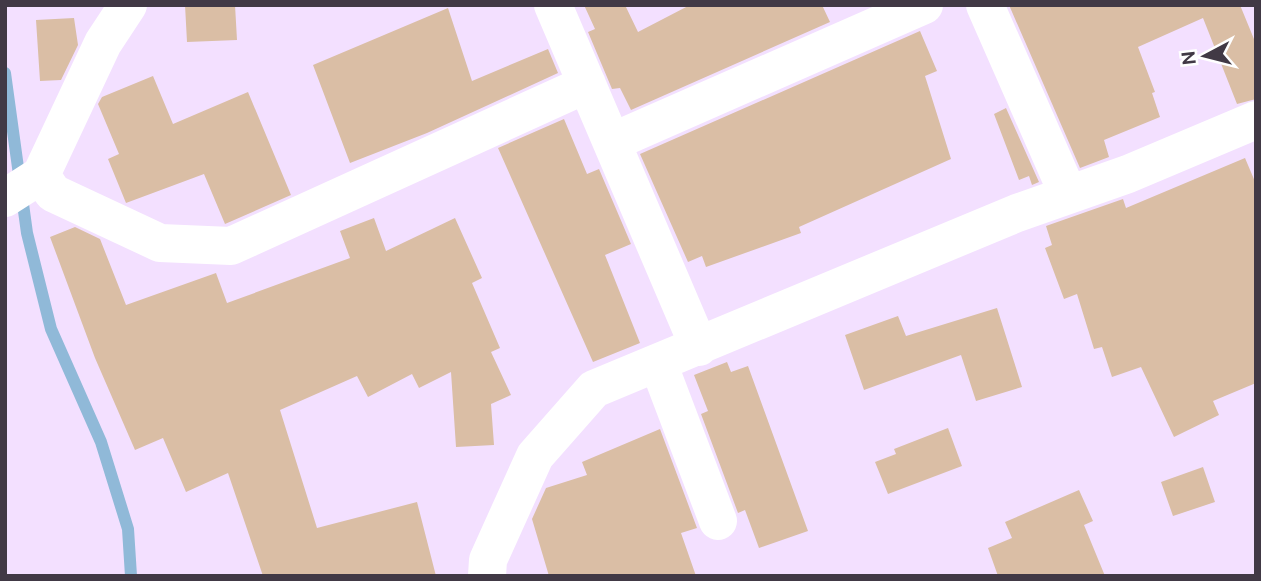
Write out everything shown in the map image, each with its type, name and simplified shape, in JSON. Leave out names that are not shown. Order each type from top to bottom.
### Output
[{"type":"street","points":[[5,198],[41,175],[103,43],[128,5]]},
{"type":"street","points":[[553,5],[699,347]]},
{"type":"street","points":[[612,142],[924,5]]},
{"type":"street","points":[[985,5],[1068,194]]},
{"type":"street","points":[[41,175],[53,193],[160,243],[231,246],[587,84]]},
{"type":"street","points":[[487,576],[488,560],[535,456],[594,389],[1068,194],[1128,174],[1256,120]]},
{"type":"street","points":[[658,363],[718,521]]},
{"type":"building","points":[[185,5],[235,5],[237,40],[187,42]]},
{"type":"building","points":[[584,5],[625,5],[638,32],[690,5],[822,5],[830,22],[631,110],[620,88],[612,89],[588,32],[595,29]]},
{"type":"building","points":[[1009,5],[1240,5],[1256,44],[1256,99],[1237,104],[1203,18],[1138,47],[1155,92],[1152,93],[1160,117],[1104,140],[1109,157],[1080,168]]},
{"type":"building","points":[[448,8],[472,81],[548,49],[558,73],[427,133],[350,163],[313,65]]},
{"type":"building","points":[[74,18],[78,45],[61,80],[40,81],[36,20]]},
{"type":"building","points":[[920,31],[937,71],[925,76],[951,159],[799,227],[801,233],[706,267],[702,256],[688,262],[640,154]]},
{"type":"building","points":[[153,76],[173,124],[248,92],[291,195],[225,224],[204,174],[126,203],[108,159],[119,154],[98,104],[102,97]]},
{"type":"building","points":[[1006,108],[1039,182],[1032,185],[1029,176],[1019,180],[994,114]]},
{"type":"building","points":[[564,119],[587,174],[599,169],[631,244],[605,255],[640,343],[593,362],[498,148]]},
{"type":"building","points":[[1245,158],[1256,184],[1256,383],[1213,401],[1219,415],[1174,437],[1141,367],[1112,377],[1102,347],[1094,349],[1077,294],[1064,299],[1045,248],[1052,245],[1046,226],[1123,199],[1126,208]]},
{"type":"building","points":[[374,218],[386,251],[455,218],[482,278],[472,283],[500,348],[491,352],[511,395],[491,404],[494,445],[456,447],[451,372],[419,388],[412,374],[368,397],[357,376],[280,410],[317,528],[417,502],[436,576],[263,576],[228,473],[186,492],[163,438],[135,450],[95,358],[50,237],[75,227],[100,239],[126,305],[216,273],[227,303],[350,258],[340,231]]},
{"type":"building","points":[[997,308],[1022,387],[976,401],[961,355],[864,390],[845,335],[898,316],[906,336]]},
{"type":"building","points":[[727,362],[731,372],[748,366],[808,531],[759,548],[745,510],[738,513],[701,414],[708,411],[694,375]]},
{"type":"building","points":[[948,428],[962,466],[888,494],[875,462],[896,454],[894,449]]},
{"type":"building","points":[[660,429],[697,528],[681,533],[696,576],[549,576],[532,519],[546,488],[587,475],[582,462]]},
{"type":"building","points":[[1203,467],[1215,502],[1173,516],[1161,482]]},
{"type":"building","points":[[1079,490],[1093,521],[1084,525],[1105,576],[998,576],[988,548],[1012,538],[1005,522]]},
{"type":"waterway","points":[[5,73],[27,233],[51,329],[101,442],[128,529],[131,576]]}]
